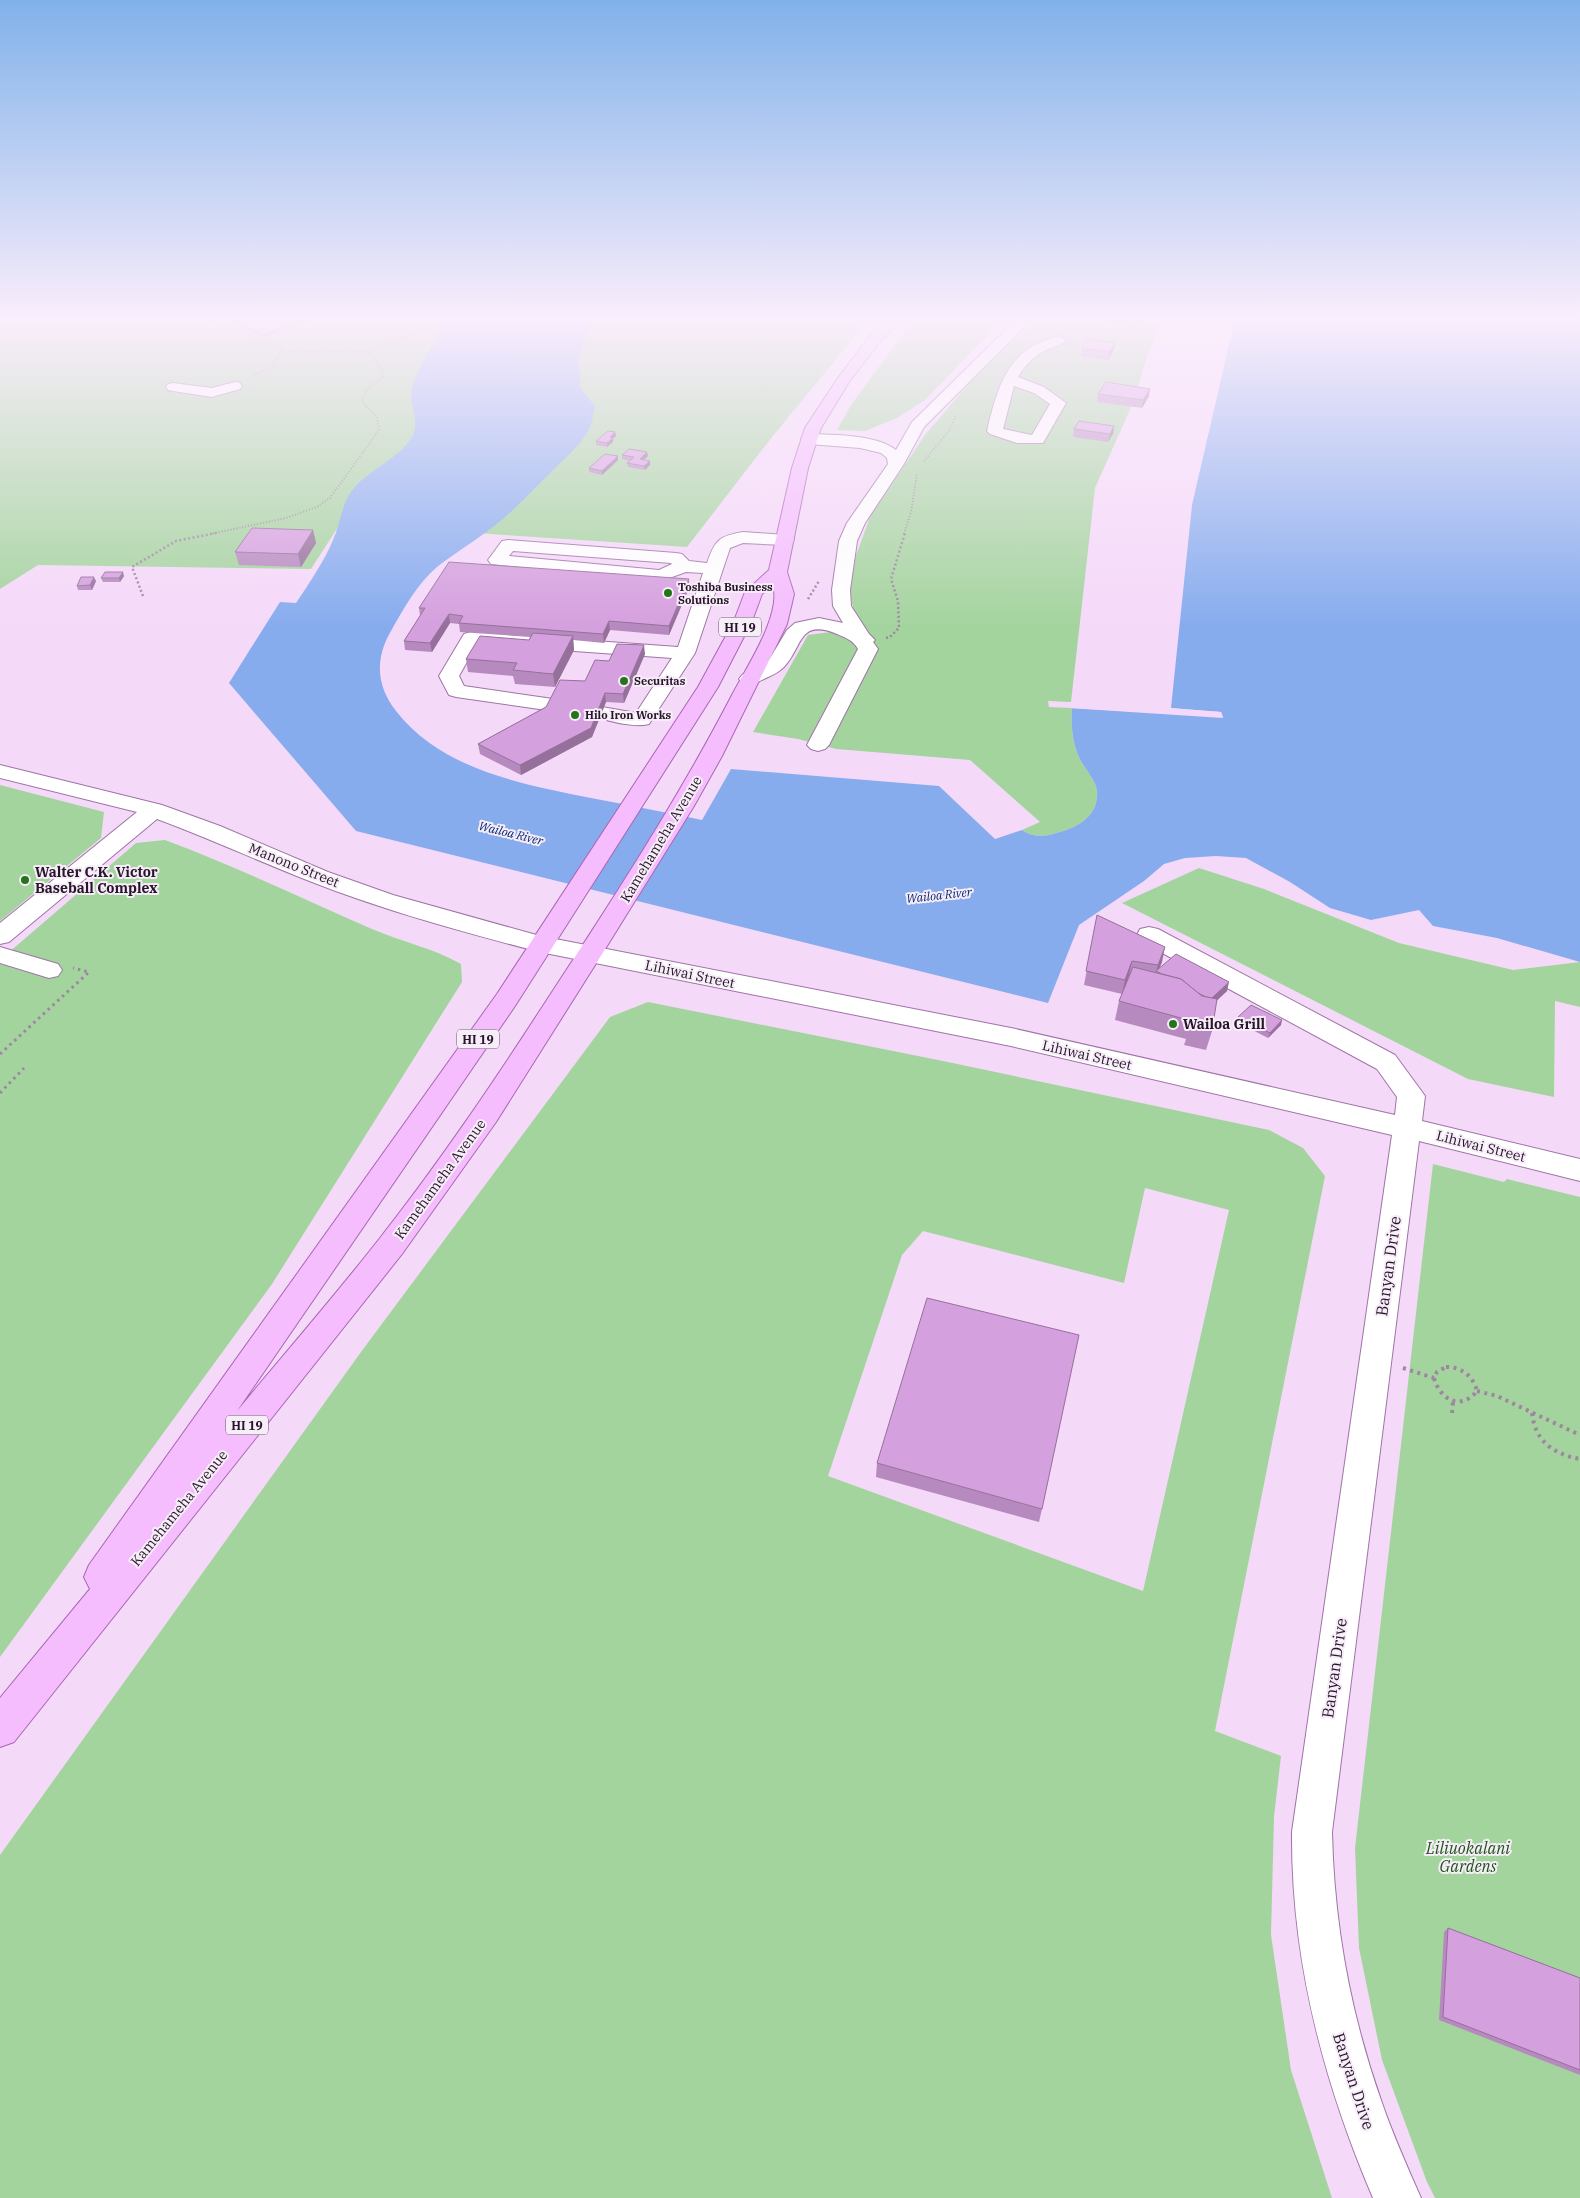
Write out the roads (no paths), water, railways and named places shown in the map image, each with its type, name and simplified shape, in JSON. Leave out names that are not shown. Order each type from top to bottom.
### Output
[{"type":"main road","name":"Kamehameha Avenue","points":[[0,1728],[391,1246],[486,1115],[683,806],[711,756],[778,624],[785,594],[778,572],[800,468],[817,422]]},
{"type":"main road","name":"Kamehameha Avenue","points":[[0,1720],[506,1000],[540,944],[708,686],[744,621],[754,592],[778,572]]},
{"type":"street","points":[[818,745],[863,662],[868,649],[865,640],[842,606],[841,590],[848,541],[856,523],[896,464],[921,422]]},
{"type":"street","points":[[996,422],[994,431],[1017,438],[1037,440],[1047,422]]},
{"type":"street","points":[[809,439],[861,443],[878,447],[894,454],[896,464]]},
{"type":"street","points":[[602,713],[642,720],[684,653],[722,546],[732,540],[785,540]]},
{"type":"street","points":[[684,566],[676,558],[508,544],[497,560],[661,576],[684,566],[714,569]]},
{"type":"street","points":[[749,679],[776,664],[795,632],[810,624],[825,624],[841,628],[865,640]]},
{"type":"street","points":[[553,705],[456,691],[449,676],[471,638],[684,653]]},
{"type":"street","name":"Manono Street","points":[[0,771],[154,810],[385,900],[485,930],[590,954]]},
{"type":"street","points":[[0,936],[154,810]]},
{"type":"street","name":"Banyan Drive","points":[[1149,935],[1386,1062],[1411,1096],[1312,1832],[1312,1882],[1327,1990],[1361,2110],[1397,2198]]},
{"type":"street","name":"Lihiwai Street","points":[[590,954],[1011,1038],[1407,1128],[1580,1170]]},
{"type":"street","points":[[0,955],[59,968]]},
{"type":"water","name":"Wailoa River","points":[[415,422],[591,422],[585,437],[576,447],[504,518],[437,567],[423,581],[411,597],[386,641],[382,651],[380,672],[381,682],[389,701],[415,731],[436,748],[460,761],[511,780],[565,793],[702,820],[731,769],[939,786],[995,839],[1022,830],[1037,836],[1057,833],[1076,826],[1092,812],[1097,799],[1097,791],[1094,782],[1081,761],[1073,739],[1072,708],[1223,717],[1221,712],[1171,708],[1192,505],[1211,422],[1580,422],[1580,962],[1497,938],[1433,926],[1419,910],[1371,920],[1330,908],[1290,882],[1246,858],[1216,856],[1185,858],[1164,864],[1144,881],[1079,925],[1048,1003],[356,831],[229,683],[280,602],[296,603],[311,580],[330,548],[348,497],[354,488],[406,445],[412,437]]},
{"type":"place","name":"Toshiba Business Solutions","points":[[668,593]]},
{"type":"place","name":"Securitas","points":[[624,681]]},
{"type":"place","name":"Hilo Iron Works","points":[[575,715]]},
{"type":"place","name":"Walter C.K. Victor Baseball Complex","points":[[25,880]]},
{"type":"place","name":"Wailoa Grill","points":[[1173,1024]]},
{"type":"park label","name":"Liliuokalani Gardens","points":[[1468,1857]]}]
